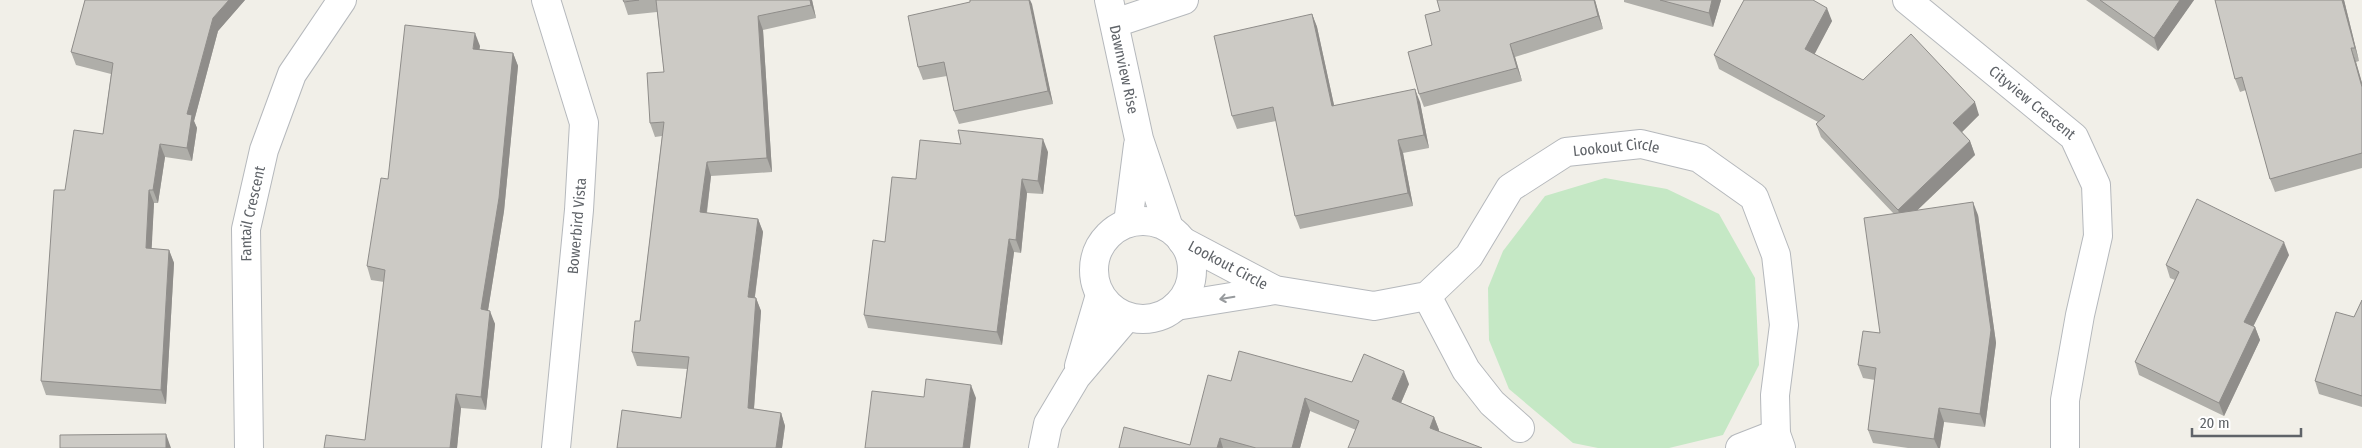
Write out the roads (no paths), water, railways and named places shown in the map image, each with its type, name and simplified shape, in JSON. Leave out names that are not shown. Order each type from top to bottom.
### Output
[{"type":"street","name":"Fantail Crescent","points":[[249,448],[246,229],[264,150],[292,74],[342,0]]},
{"type":"street","points":[[1112,12],[1184,0]]},
{"type":"street","name":"Cityview Crescent","points":[[1907,0],[2074,138],[2096,185],[2098,236],[2080,315],[2065,400],[2065,448]]},
{"type":"street","name":"Bowerbird Vista","points":[[545,3],[584,123],[580,210],[556,448]]},
{"type":"street","name":"Dawnview Rise","points":[[1112,12],[1139,139],[1176,234]]},
{"type":"street","name":"Dawnview Rise","points":[[1128,222],[1139,139]]},
{"type":"street","name":"Lookout Circle","points":[[1176,306],[1275,290],[1374,306],[1427,296],[1469,256],[1510,188],[1566,152],[1641,144],[1699,158],[1754,197],[1776,255],[1784,325],[1775,395],[1778,441]]},
{"type":"street","points":[[1149,221],[1176,234],[1190,257],[1191,275],[1186,292],[1176,306],[1161,316],[1144,319],[1127,317],[1112,308],[1100,295],[1094,278],[1094,260],[1101,244],[1113,231],[1128,222],[1149,221]]},
{"type":"street","name":"Lookout Circle","points":[[1176,234],[1275,290]]},
{"type":"street","points":[[1076,377],[1100,295]]},
{"type":"street","points":[[1427,296],[1466,370],[1492,403],[1520,428]]},
{"type":"street","points":[[1044,448],[1048,424],[1076,377],[1127,317]]},
{"type":"street","points":[[1740,448],[1778,441]]}]
